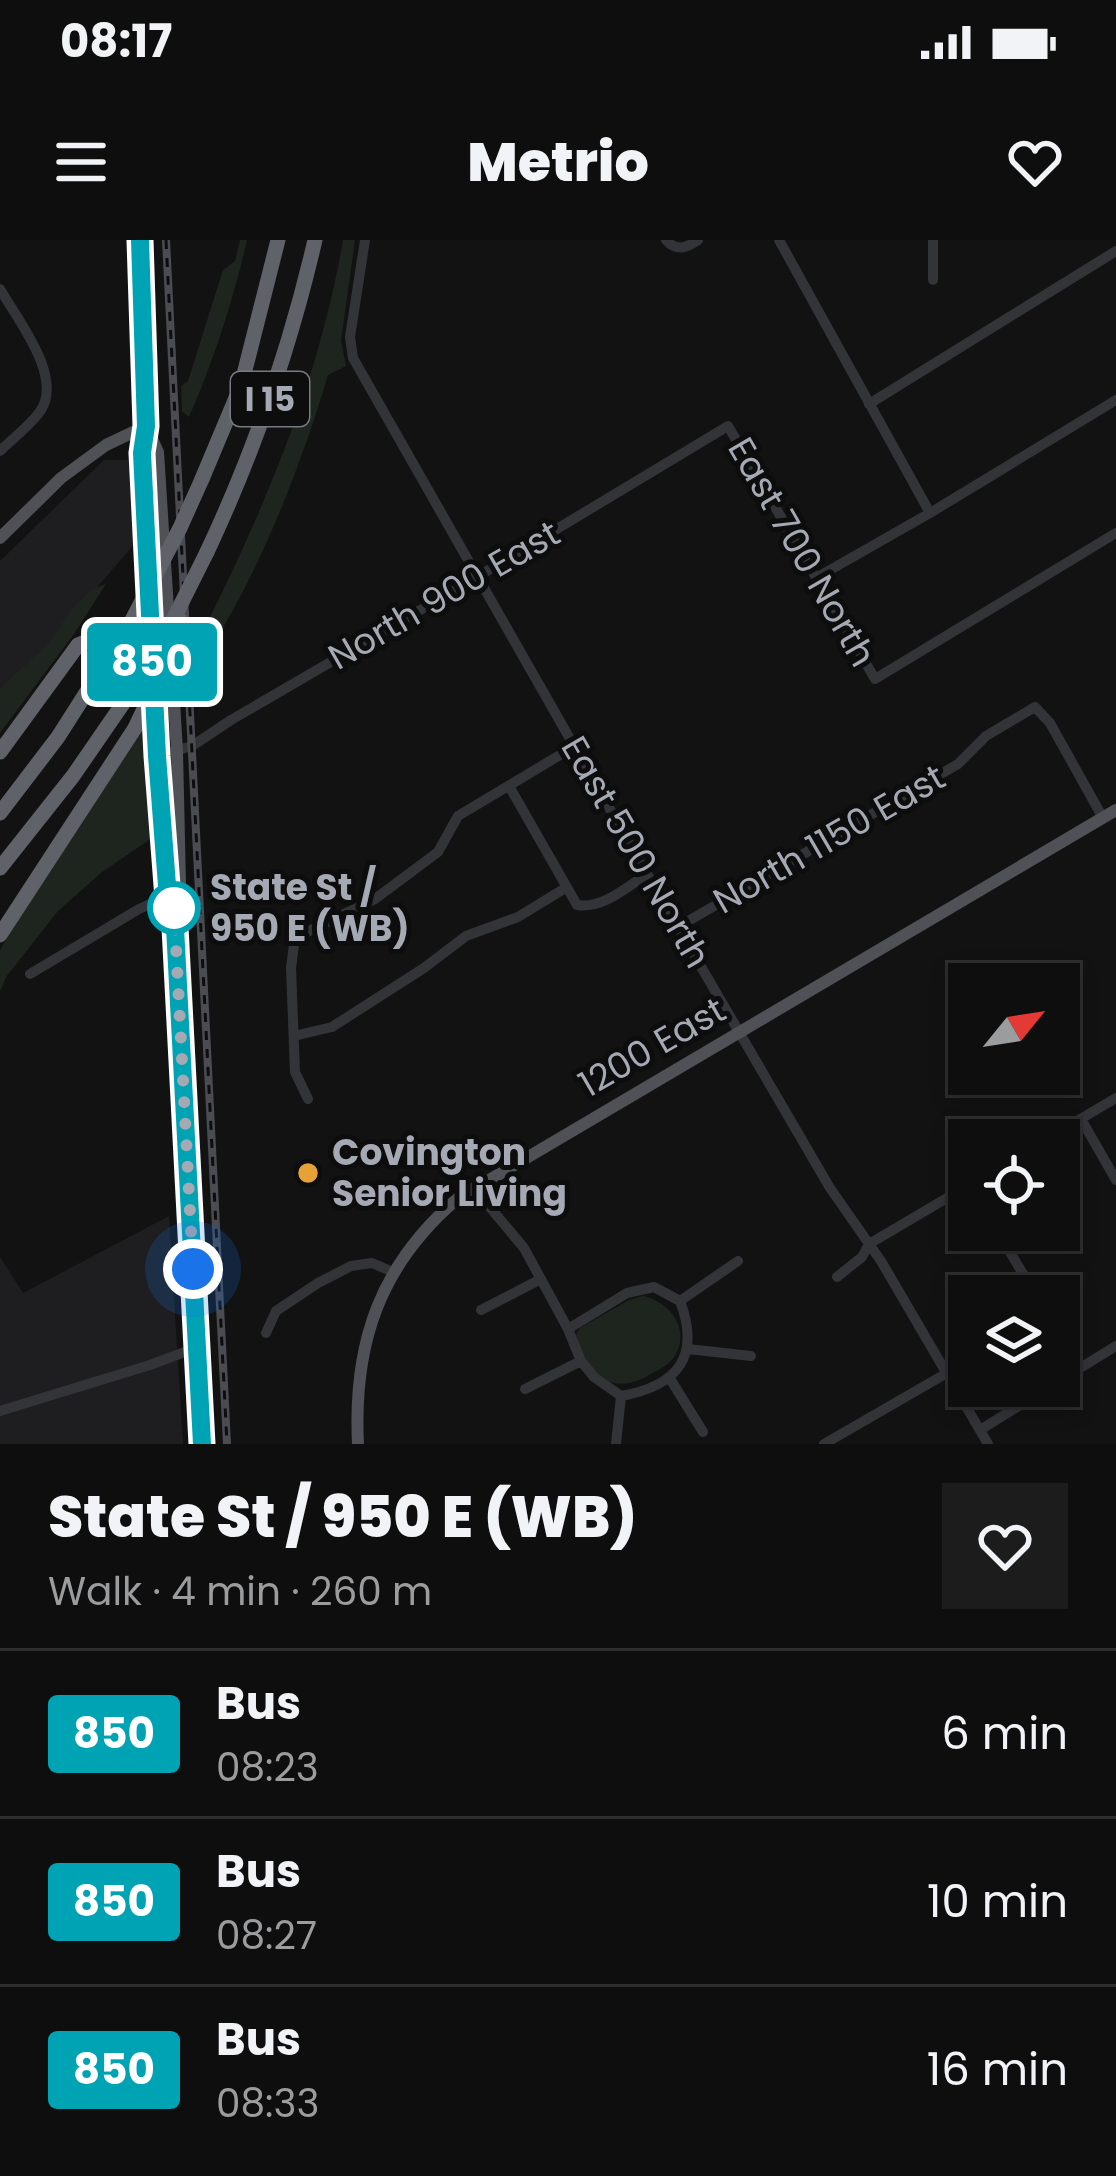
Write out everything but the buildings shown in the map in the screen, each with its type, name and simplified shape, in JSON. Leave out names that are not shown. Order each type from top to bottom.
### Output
[{"type":"highway","name":"I 15","points":[[0,813],[58,737],[130,624],[180,528],[241,386],[278,240]]},
{"type":"highway","name":"I 15","points":[[0,868],[74,776],[133,688],[190,586],[234,494],[277,381],[315,240]]},
{"type":"highway","points":[[0,935],[134,728],[166,659],[190,586]]},
{"type":"highway","points":[[0,752],[78,645],[130,624]]},
{"type":"main road","points":[[140,240],[146,426],[142,453],[157,756],[171,903],[202,1444]]},
{"type":"main road","points":[[0,538],[61,478],[106,445],[146,426]]},
{"type":"main road","points":[[146,426],[158,452],[177,749],[180,884],[171,903]]},
{"type":"main road","name":"1200 East","points":[[358,1444],[360,1364],[373,1316],[394,1272],[438,1215],[473,1187],[1110,814]]},
{"type":"street","name":"East 500 North","points":[[365,240],[350,351],[830,1188],[869,1244],[988,1444]]},
{"type":"street","points":[[672,244],[685,248],[698,240]]},
{"type":"street","points":[[779,240],[930,513]]},
{"type":"street","points":[[932,280],[934,240]]},
{"type":"street","points":[[869,404],[1116,251]]},
{"type":"street","points":[[0,289],[40,358],[47,390],[40,412],[0,451]]},
{"type":"street","points":[[816,578],[1116,400]]},
{"type":"street","name":"North 900 East","points":[[157,756],[192,746],[728,426]]},
{"type":"street","name":"East 700 North","points":[[728,426],[875,679],[1116,533]]},
{"type":"street","name":"North 1150 East","points":[[678,927],[958,764],[986,736],[1035,707],[1110,814]]},
{"type":"street","points":[[308,1099],[295,1072],[291,968],[294,945],[301,934],[375,898],[438,852],[458,815],[575,746]]},
{"type":"street","points":[[509,786],[577,905],[597,905],[647,874]]},
{"type":"street","points":[[294,1036],[332,1027],[466,936],[518,917],[567,887]]},
{"type":"street","points":[[31,974],[139,909],[171,903]]},
{"type":"street","points":[[1116,1098],[1081,1119],[1116,1180]]},
{"type":"street","points":[[473,1187],[524,1248],[581,1361],[594,1377],[621,1396],[643,1392],[682,1365],[688,1349],[680,1301],[654,1286],[627,1293],[568,1329]]},
{"type":"street","points":[[836,1277],[862,1257],[869,1244],[948,1197]]},
{"type":"street","points":[[680,1301],[739,1261]]},
{"type":"street","points":[[266,1333],[277,1311],[351,1266],[372,1263],[394,1272]]},
{"type":"street","points":[[481,1310],[541,1279]]},
{"type":"street","points":[[0,1411],[198,1346]]},
{"type":"street","points":[[1080,1367],[1116,1346]]},
{"type":"street","points":[[688,1349],[751,1356]]},
{"type":"street","points":[[525,1389],[581,1361]]},
{"type":"street","points":[[824,1444],[947,1373]]},
{"type":"street","points":[[669,1377],[703,1432]]},
{"type":"street","points":[[616,1444],[621,1396]]},
{"type":"street","points":[[980,1430],[1017,1407]]},
{"type":"street","points":[[848,1431],[855,1444]]},
{"type":"shaded area","points":[[240,240],[247,240],[236,285],[189,417],[182,411],[181,386],[188,381],[223,270],[235,261]]},
{"type":"shaded area","points":[[343,240],[355,240],[341,341],[346,366],[328,375],[276,520],[205,656],[203,623],[229,577],[289,436],[321,340]]},
{"type":"shaded area","points":[[104,460],[132,460],[136,542],[0,700],[0,561]]},
{"type":"shaded area","points":[[106,584],[0,733],[0,689],[46,646],[84,596]]},
{"type":"shaded area","points":[[143,725],[152,838],[102,872],[58,911],[0,991],[0,950]]},
{"type":"shaded area","points":[[169,1216],[183,1444],[0,1444],[0,1257],[23,1293]]},
{"type":"shaded area","points":[[643,1296],[661,1303],[674,1316],[680,1333],[677,1352],[649,1375],[623,1384],[611,1382],[593,1370],[576,1334]]},
{"type":"railway","points":[[166,240],[227,1444]]},
{"type":"bus line","name":"850","points":[[140,240],[146,426],[142,453],[155,724],[168,898],[174,908],[202,1444]]},
{"type":"place","name":"State St / 950 E (WB)","points":[[174,908]]},
{"type":"place","name":"Covington Senior Living","points":[[308,1173]]},
{"type":"route","points":[[174,908],[193,1269]]}]
